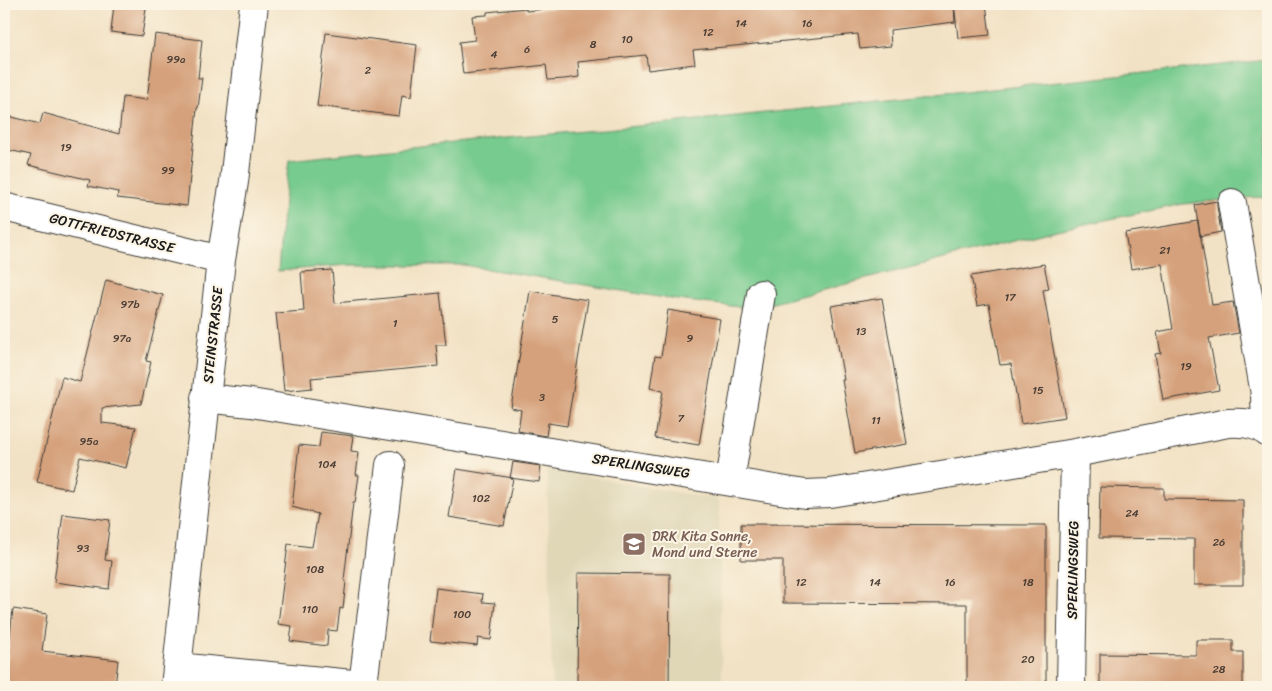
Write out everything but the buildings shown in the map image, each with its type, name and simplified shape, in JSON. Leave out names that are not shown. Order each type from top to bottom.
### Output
[{"type":"street","name":"STEINSTRASSE","points":[[254,4],[234,182],[221,260],[176,677],[363,686],[390,465]]},
{"type":"street","points":[[1232,203],[1265,394],[1267,431]]},
{"type":"street","name":"GOTTFRIEDSTRASSE","points":[[4,207],[221,260]]},
{"type":"street","points":[[730,481],[760,294]]},
{"type":"street","name":"SPERLINGSWEG","points":[[206,398],[251,403],[804,494],[830,493],[1075,453],[1228,423],[1254,424],[1267,431]]},
{"type":"street","name":"SPERLINGSWEG","points":[[1071,687],[1075,453]]},
{"type":"shaded area","name":"DRK Kita Sonne, Mond und Sterne","points":[[547,469],[719,500],[722,687],[552,687]]},
{"type":"green space","points":[[1268,60],[1268,197],[1183,204],[1052,231],[773,303],[748,308],[677,300],[463,265],[347,265],[278,271],[289,160],[670,123]]},
{"type":"place","name":"DRK Kita Sonne, Mond und Sterne","points":[[634,544]]}]
